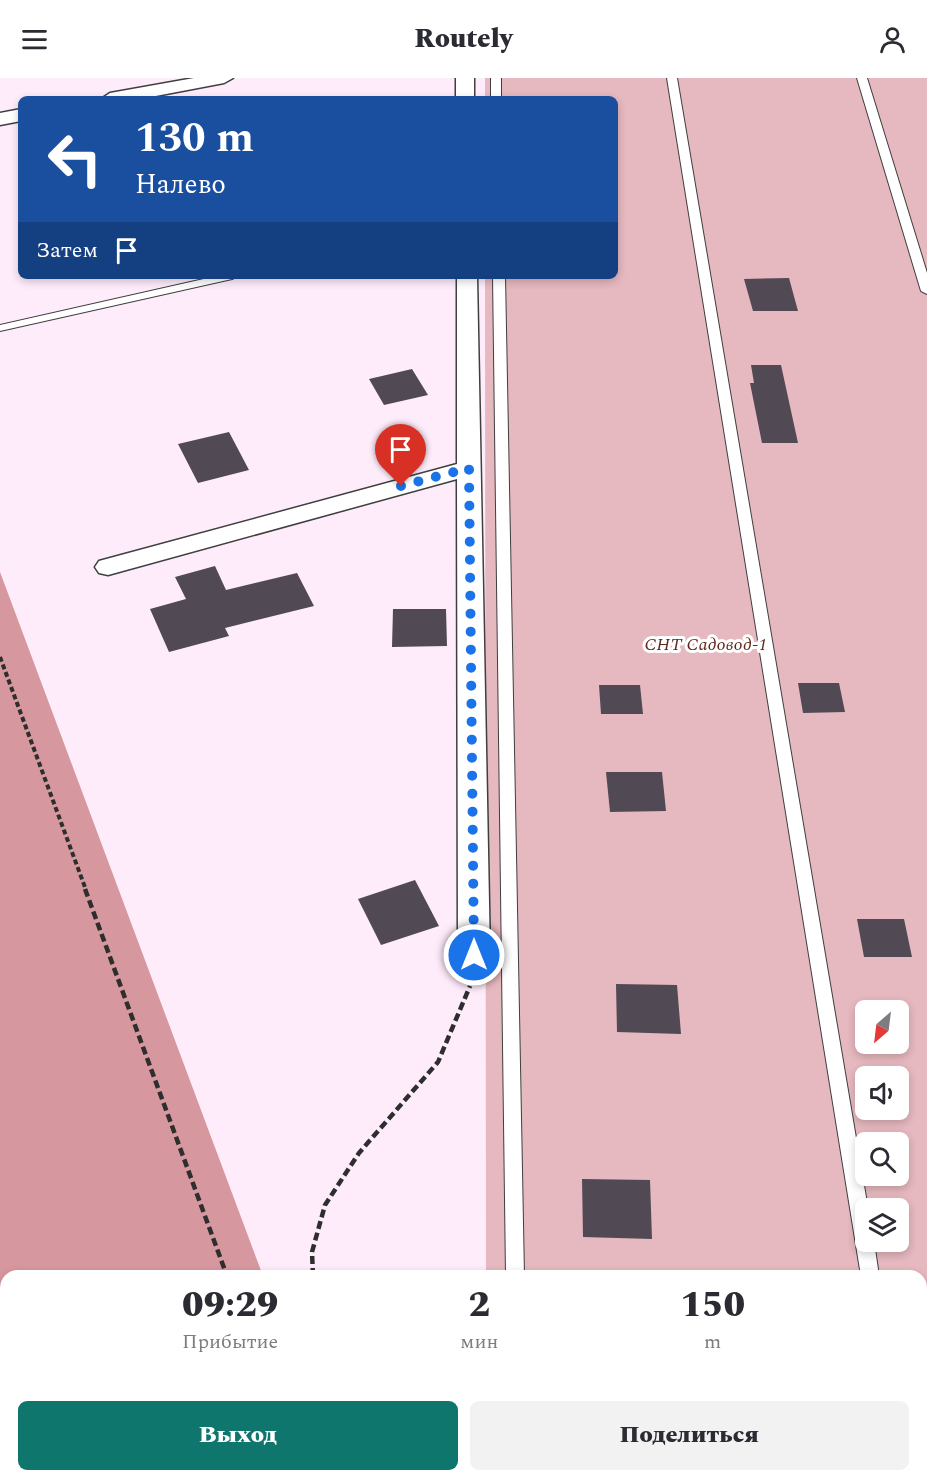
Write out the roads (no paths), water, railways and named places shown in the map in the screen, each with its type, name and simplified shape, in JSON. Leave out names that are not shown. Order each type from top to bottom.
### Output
[{"type":"street","points":[[126,96],[224,78]]},
{"type":"street","points":[[465,78],[465,96]]},
{"type":"street","points":[[0,119],[18,116]]},
{"type":"street","points":[[467,279],[474,955]]},
{"type":"street","points":[[108,567],[469,468]]},
{"type":"lane","points":[[496,78],[496,96]]},
{"type":"lane","points":[[672,78],[869,1270]]},
{"type":"lane","points":[[862,78],[927,291]]},
{"type":"lane","points":[[0,328],[219,279]]},
{"type":"lane","points":[[499,279],[515,1270]]},
{"type":"park label","name":"СНТ Садовод-1","points":[[706,644]]}]
